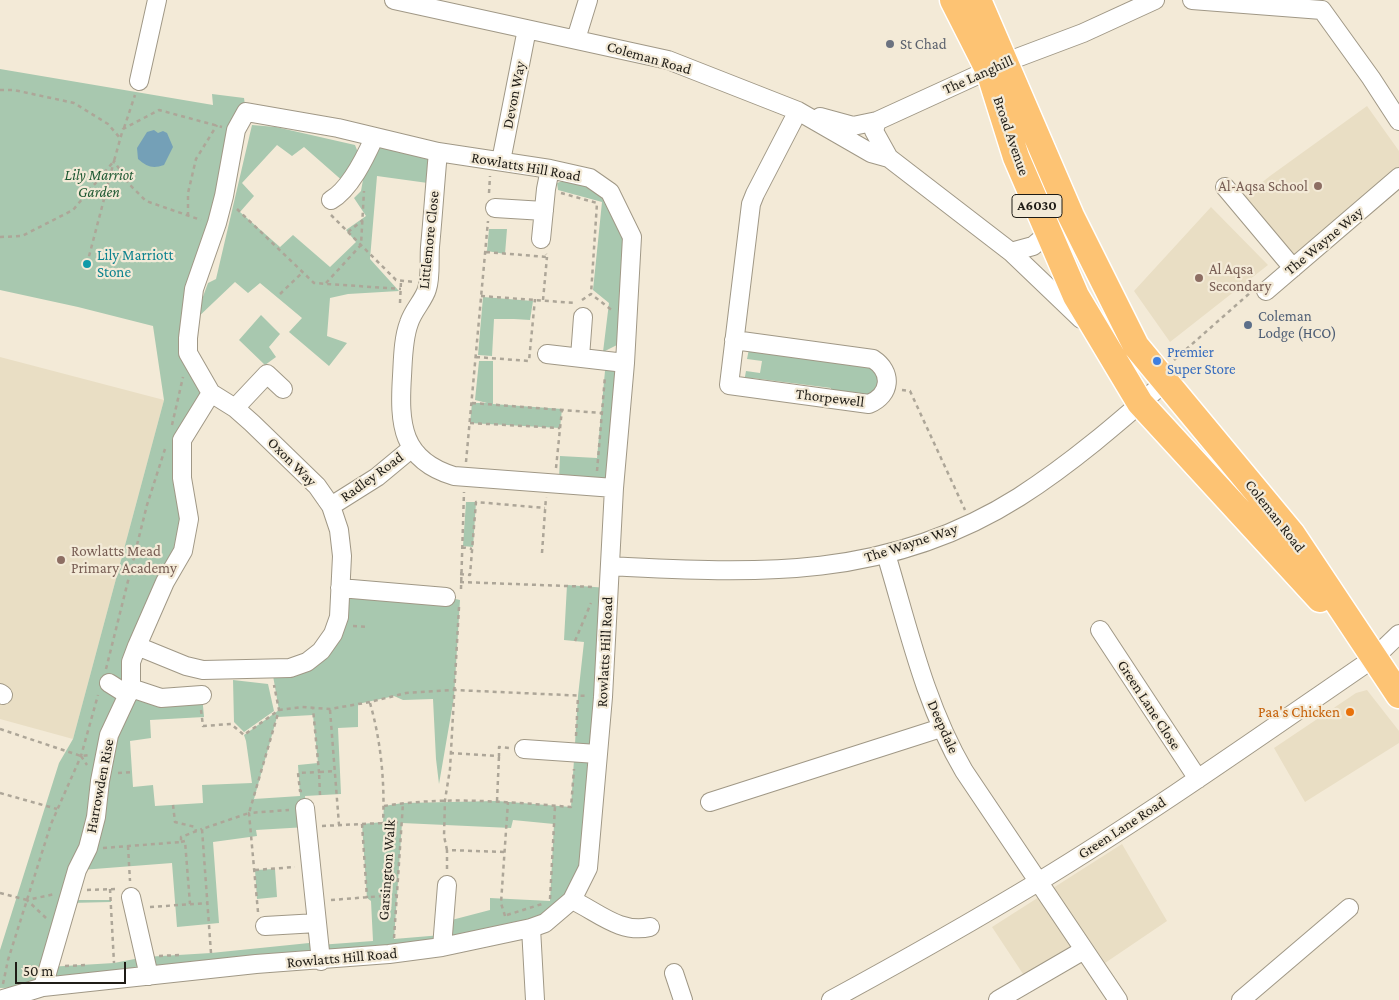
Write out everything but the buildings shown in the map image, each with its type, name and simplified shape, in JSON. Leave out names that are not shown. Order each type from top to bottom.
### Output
[{"type":"highway","name":"Broad Avenue","points":[[953,0],[997,66],[1136,346],[1162,378]]},
{"type":"highway","name":"Broad Avenue","points":[[978,0],[997,66],[1016,157],[1076,296],[1140,403]]},
{"type":"highway","name":"Coleman Road","points":[[1162,378],[1292,534],[1399,695]]},
{"type":"highway","name":"Coleman Road","points":[[1140,403],[1374,658]]},
{"type":"street","points":[[139,81],[157,0]]},
{"type":"street","name":"Coleman Road","points":[[394,0],[668,60],[798,111],[871,153],[889,158],[1011,252],[1100,336]]},
{"type":"street","points":[[576,39],[588,0]]},
{"type":"street","name":"The Langhill","points":[[798,111],[853,126],[877,121],[997,66],[1082,33],[1155,0]]},
{"type":"street","points":[[1192,0],[1328,5],[1399,121]]},
{"type":"street","name":"Devon Way","points":[[501,161],[527,29]]},
{"type":"street","name":"Thorpewell","points":[[734,340],[873,359],[883,368],[887,380],[886,387],[880,398],[869,404],[729,385],[734,340],[751,204],[798,111]]},
{"type":"street","name":"Rowlatts Hill Road","points":[[0,1000],[42,987],[256,964],[321,961],[389,954],[442,947],[531,928],[545,923],[572,900],[588,868],[603,697],[603,588],[610,566],[614,488],[628,317],[632,236],[624,217],[610,192],[590,178],[550,169],[438,152],[338,128],[246,112]]},
{"type":"street","name":"Oxon Way","points":[[137,646],[186,666],[203,670],[272,670],[298,666],[314,657],[324,647],[337,624],[342,556],[339,530],[331,506],[317,486],[235,408],[211,393],[188,353],[194,289],[212,242],[224,196],[236,130],[246,112]]},
{"type":"street","name":"Coleman Road","points":[[877,121],[874,131],[889,158]]},
{"type":"street","points":[[331,200],[340,195],[374,138]]},
{"type":"street","name":"Littlemore Close","points":[[438,152],[427,290],[414,310],[408,324],[403,356],[401,414],[412,448],[418,456],[435,469],[449,475],[465,478],[614,488]]},
{"type":"street","points":[[541,238],[550,169]]},
{"type":"street","name":"The Wayne Way","points":[[1266,291],[1399,177]]},
{"type":"street","points":[[1225,187],[1293,268]]},
{"type":"street","points":[[491,211],[544,211]]},
{"type":"street","points":[[1011,252],[1033,246],[1048,232],[1071,216]]},
{"type":"street","points":[[580,358],[583,317]]},
{"type":"street","points":[[547,354],[625,362]]},
{"type":"street","points":[[235,408],[267,374],[283,389]]},
{"type":"street","name":"The Wayne Way","points":[[610,566],[727,571],[830,566],[886,554],[943,535],[1018,497],[1059,470],[1094,443],[1140,403],[1162,378]]},
{"type":"street","name":"Harrowden Rise","points":[[42,987],[77,870],[88,848],[96,817],[100,781],[109,735],[130,692],[131,662],[165,582],[183,551],[188,519],[182,478],[182,440],[211,393]]},
{"type":"street","name":"Radley Road","points":[[331,506],[376,477],[412,448]]},
{"type":"street","name":"Deepdale","points":[[886,554],[941,728],[964,771],[1118,1000]]},
{"type":"street","points":[[340,588],[455,597]]},
{"type":"street","name":"Green Lane Close","points":[[1100,630],[1198,779]]},
{"type":"street","name":"Green Lane Road","points":[[831,1000],[945,937],[1039,881],[1198,779],[1374,658],[1399,634]]},
{"type":"street","points":[[109,683],[130,692],[162,698],[201,696]]},
{"type":"street","points":[[710,802],[941,728]]},
{"type":"street","points":[[524,748],[597,754]]},
{"type":"street","points":[[305,808],[321,961]]},
{"type":"street","points":[[442,947],[447,884]]},
{"type":"street","points":[[572,900],[624,927],[641,929],[650,927]]},
{"type":"street","points":[[132,902],[149,976]]},
{"type":"street","points":[[1241,1000],[1349,908]]},
{"type":"street","points":[[262,922],[317,923]]},
{"type":"street","points":[[531,928],[535,1000]]},
{"type":"street","points":[[998,1000],[1084,950]]},
{"type":"street","points":[[674,973],[683,1000]]},
{"type":"path","points":[[87,264],[120,138],[139,81]]},
{"type":"path","points":[[0,90],[14,90],[74,103],[108,124],[120,138]]},
{"type":"path","points":[[123,129],[159,110],[236,130]]},
{"type":"path","points":[[114,161],[130,185],[146,200],[188,216],[188,193],[196,159],[217,125]]},
{"type":"path","points":[[326,284],[361,246],[366,154]]},
{"type":"path","points":[[0,237],[22,236],[73,210],[114,161]]},
{"type":"path","points":[[546,189],[597,203],[591,294]]},
{"type":"path","points":[[224,196],[314,283],[401,288]]},
{"type":"path","points":[[331,200],[324,208],[396,280],[428,283]]},
{"type":"path","points":[[447,884],[447,850],[444,836],[445,800],[450,769],[454,690],[455,597],[460,582],[465,478],[485,252],[491,211]]},
{"type":"path","points":[[348,232],[362,220]]},
{"type":"path","points":[[541,238],[547,257],[543,300]]},
{"type":"path","points":[[356,251],[368,252]]},
{"type":"path","points":[[485,252],[547,257]]},
{"type":"path","points":[[280,294],[303,272]]},
{"type":"path","points":[[1162,378],[1256,287],[1266,291]]},
{"type":"path","points":[[591,294],[612,311],[628,317]]},
{"type":"path","points":[[482,296],[578,303],[591,294]]},
{"type":"path","points":[[476,357],[529,361],[534,299]]},
{"type":"path","points":[[595,487],[606,360]]},
{"type":"path","points":[[886,387],[910,391],[970,523]]},
{"type":"path","points":[[472,403],[601,413]]},
{"type":"path","points":[[542,553],[545,508],[551,484],[562,409]]},
{"type":"path","points":[[470,423],[560,428]]},
{"type":"path","points":[[460,574],[470,575],[476,502],[545,508]]},
{"type":"path","points":[[462,547],[472,549]]},
{"type":"path","points":[[460,582],[603,588],[575,641]]},
{"type":"path","points":[[262,922],[249,813],[279,710],[272,670]]},
{"type":"path","points":[[201,696],[203,726],[232,724],[244,735],[279,710],[302,708],[330,709],[406,693],[454,690],[603,697]]},
{"type":"path","points":[[384,806],[445,800],[497,801],[571,807],[578,696]]},
{"type":"path","name":"Garsington Walk","points":[[370,702],[379,740],[384,806],[383,822]]},
{"type":"path","points":[[313,709],[320,795]]},
{"type":"path","points":[[330,709],[339,825]]},
{"type":"path","points":[[0,729],[81,756]]},
{"type":"path","points":[[497,801],[499,747],[524,748]]},
{"type":"path","points":[[450,753],[499,756]]},
{"type":"path","points":[[181,842],[181,836],[249,813],[305,808],[304,791],[300,791],[298,773],[335,771]]},
{"type":"path","points":[[0,793],[57,809]]},
{"type":"path","points":[[508,802],[501,903],[505,916],[550,901],[555,806]]},
{"type":"path","name":"Garsington Walk","points":[[394,939],[403,803]]},
{"type":"path","points":[[173,805],[175,822],[195,827],[196,831]]},
{"type":"path","points":[[307,827],[402,822]]},
{"type":"path","points":[[362,824],[367,898]]},
{"type":"path","points":[[202,829],[212,969]]},
{"type":"path","points":[[108,848],[185,842],[190,904]]},
{"type":"path","points":[[128,846],[132,902],[208,903]]},
{"type":"path","points":[[447,850],[504,852]]},
{"type":"path","points":[[255,870],[311,866]]},
{"type":"path","points":[[0,893],[27,900],[71,890],[110,889],[114,963]]},
{"type":"path","points":[[315,901],[396,895]]},
{"type":"path","points":[[27,900],[59,930]]},
{"type":"shaded area","name":"Al-Aqsa School","points":[[1367,106],[1399,151],[1399,169],[1293,256],[1245,196]]},
{"type":"shaded area","name":"Al Aqsa Secondary","points":[[1211,207],[1268,265],[1170,342],[1134,291]]},
{"type":"shaded area","name":"Rowlatts Mead Primary Academy","points":[[0,357],[164,400],[73,739],[0,719]]},
{"type":"shaded area","points":[[1367,690],[1399,731],[1399,743],[1305,802],[1274,748],[1356,693]]},
{"type":"shaded area","points":[[1122,844],[1167,921],[1105,963],[1088,938],[1027,980],[992,927]]},
{"type":"green space","name":"Lily Marriot Garden","points":[[0,69],[213,105],[212,94],[244,98],[246,112],[188,338],[211,393],[182,440],[189,519],[137,646],[131,688],[202,695],[204,717],[150,720],[151,738],[130,741],[133,787],[153,785],[155,806],[203,803],[202,785],[252,783],[244,735],[279,710],[272,670],[321,651],[340,588],[446,597],[460,600],[454,697],[439,784],[433,699],[403,700],[394,696],[358,704],[358,727],[338,728],[341,794],[305,796],[307,827],[256,830],[257,836],[213,842],[219,923],[177,927],[172,863],[81,870],[69,900],[111,900],[111,902],[69,903],[48,967],[114,963],[145,957],[211,953],[319,942],[319,945],[373,941],[371,901],[367,898],[362,824],[383,822],[384,806],[403,803],[497,801],[571,807],[578,696],[584,642],[564,640],[567,585],[608,588],[588,868],[572,900],[531,928],[43,987],[0,988],[0,950],[59,763],[73,739],[164,400],[153,326],[0,290]],"holes":[[[313,715],[318,763],[298,765],[300,796],[254,799],[277,717]],[[513,820],[554,824],[550,901],[490,898],[490,910],[444,922],[442,935],[394,939],[402,823],[511,828]]]},
{"type":"green space","points":[[252,125],[276,127],[355,145],[359,155],[345,183],[304,147],[292,156],[277,145],[242,183],[254,196],[240,212],[280,247],[293,235],[330,267],[356,242],[346,230],[366,216],[354,198],[361,191],[367,157],[374,138],[436,152],[435,184],[377,176],[370,259],[399,291],[348,294],[330,298],[327,336],[347,343],[329,366],[289,332],[302,318],[260,283],[248,293],[235,282],[194,321],[208,283],[216,279]]},
{"type":"green space","points":[[565,180],[588,186],[606,199],[626,240],[619,344],[603,352],[609,303],[593,290],[602,202],[558,190],[557,183]]},
{"type":"green space","points":[[489,229],[507,229],[505,254],[487,251]]},
{"type":"green space","points":[[483,297],[533,301],[530,320],[494,319],[492,356],[478,355]]},
{"type":"green space","points":[[261,315],[280,334],[269,347],[276,357],[265,365],[239,340]]},
{"type":"green space","points":[[749,349],[872,365],[881,378],[872,397],[831,394],[831,388],[752,378],[751,383],[744,382],[746,371],[760,373],[762,361],[747,359]]},
{"type":"green space","points":[[606,360],[625,363],[614,488],[559,479],[560,456],[597,458]]},
{"type":"green space","points":[[479,361],[493,361],[493,404],[562,409],[560,428],[470,423],[472,403],[487,403],[475,400]]},
{"type":"green space","points":[[466,502],[476,502],[473,547],[463,546]]},
{"type":"green space","points":[[233,680],[268,684],[274,711],[244,732],[234,722]]},
{"type":"green space","points":[[275,869],[277,897],[257,899],[255,870]]},
{"type":"water","points":[[154,130],[158,133],[163,131],[167,133],[173,147],[164,165],[157,167],[144,164],[138,159],[137,148],[147,132]]},
{"type":"place","name":"St Chad","points":[[890,44]]},
{"type":"place","name":"Al-Aqsa School","points":[[1318,186]]},
{"type":"place","name":"Lily Marriott Stone","points":[[87,264]]},
{"type":"place","name":"Al Aqsa Secondary","points":[[1199,278]]},
{"type":"place","name":"Coleman Lodge (HCO)","points":[[1248,325]]},
{"type":"place","name":"Premier Super Store","points":[[1157,361]]},
{"type":"place","name":"Rowlatts Mead Primary Academy","points":[[61,560]]},
{"type":"place","name":"Paa's Chicken","points":[[1350,712]]}]
